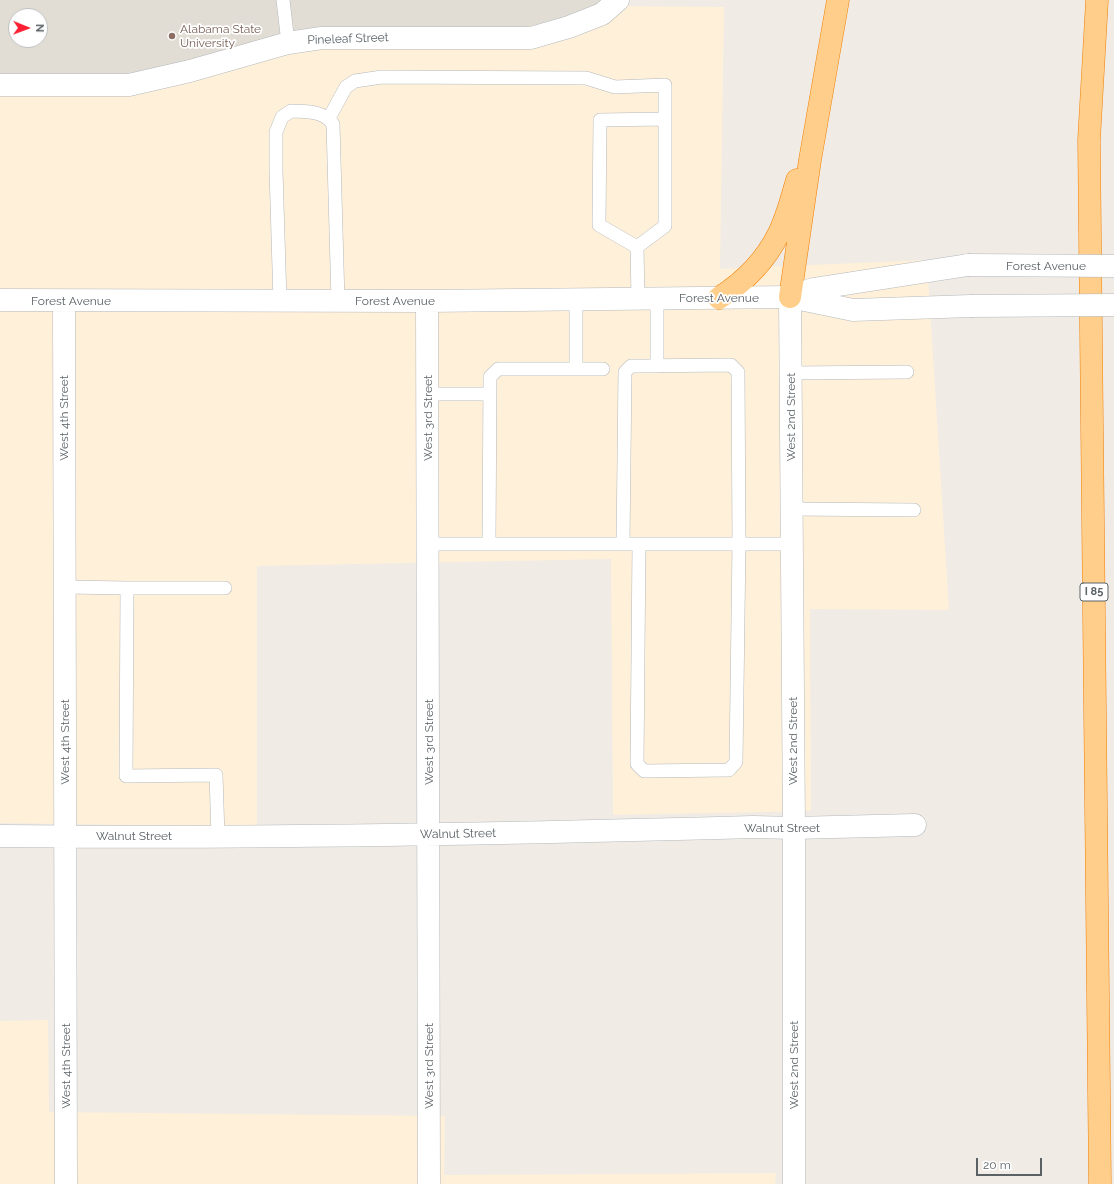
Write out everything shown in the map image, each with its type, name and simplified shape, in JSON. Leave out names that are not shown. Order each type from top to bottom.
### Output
[{"type":"highway","points":[[790,298],[816,128],[838,0]]},
{"type":"highway","name":"I 85","points":[[1097,0],[1089,140],[1100,1184]]},
{"type":"highway","points":[[719,298],[733,289],[759,264],[779,232],[816,128]]},
{"type":"street","name":"Pineleaf Street","points":[[0,85],[129,84],[190,71],[288,43],[322,38],[531,38],[569,27],[610,7]]},
{"type":"street","name":"Forest Avenue","points":[[790,298],[813,289],[968,265],[1114,266]]},
{"type":"street","name":"Forest Avenue","points":[[0,300],[428,301],[790,298],[853,310],[971,306],[1114,306]]},
{"type":"street","name":"West 2nd Street","points":[[790,298],[794,828],[794,1184]]},
{"type":"street","name":"West 4th Street","points":[[64,301],[66,1184]]},
{"type":"street","name":"West 3rd Street","points":[[428,301],[429,1184]]},
{"type":"street","name":"Walnut Street","points":[[0,836],[429,835],[753,827],[794,828],[915,825]]},
{"type":"lane","points":[[283,0],[288,43]]},
{"type":"lane","points":[[329,118],[346,87],[355,81],[382,77],[586,78],[615,87],[665,85],[665,226],[637,247]]},
{"type":"lane","points":[[280,301],[276,132],[282,118],[291,111],[319,113],[329,118],[333,124],[338,301]]},
{"type":"lane","points":[[657,366],[648,299],[637,247],[599,224],[600,120],[665,119]]},
{"type":"lane","points":[[576,299],[576,369]]},
{"type":"lane","points":[[623,544],[625,372],[631,366],[731,365],[738,372],[739,544],[736,762],[730,770],[644,771],[637,764],[639,544]]},
{"type":"lane","points":[[490,544],[490,377],[498,369],[603,369]]},
{"type":"lane","points":[[790,373],[907,372]]},
{"type":"lane","points":[[428,394],[490,394]]},
{"type":"lane","points":[[791,509],[914,510]]},
{"type":"lane","points":[[428,544],[792,544]]},
{"type":"lane","points":[[65,588],[225,588]]},
{"type":"lane","points":[[127,588],[126,776],[216,775],[218,836]]},
{"type":"shaded area","name":"Alabama State University","points":[[0,0],[606,0],[599,6],[554,21],[515,29],[326,31],[134,74],[0,76]]},
{"type":"shaded area","points":[[599,6],[724,7],[720,269],[927,260],[949,610],[810,609],[811,811],[613,815],[611,559],[257,566],[257,827],[0,823],[0,76]]},
{"type":"shaded area","points":[[48,1020],[49,1112],[445,1116],[444,1175],[776,1173],[775,1184],[0,1184],[0,1021]]},
{"type":"place","name":"Alabama State University","points":[[172,36]]}]
